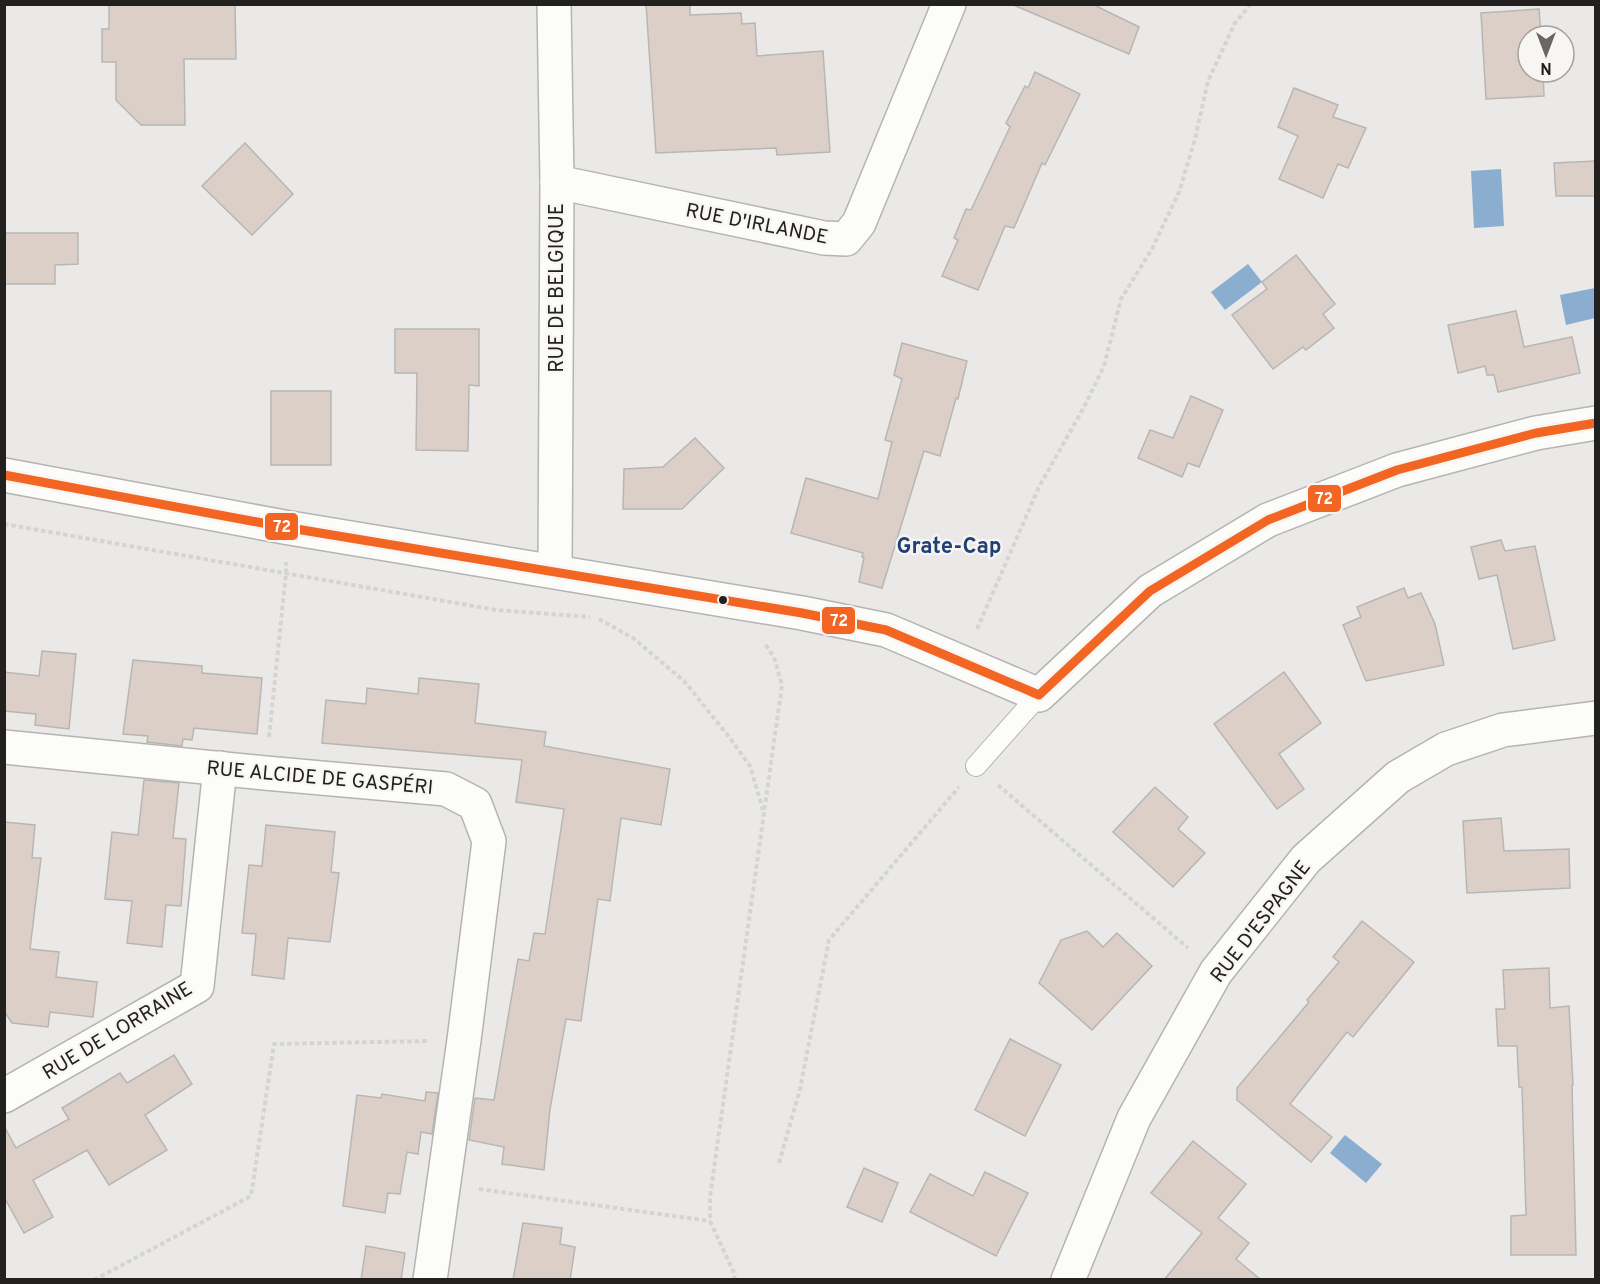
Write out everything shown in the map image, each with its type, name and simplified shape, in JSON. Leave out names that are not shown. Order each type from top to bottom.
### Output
[{"type":"street","name":"RUE DE BELGIQUE","points":[[554,4],[557,182],[555,572]]},
{"type":"street","name":"RUE D'IRLANDE","points":[[557,182],[824,238],[846,239],[859,223],[949,4]]},
{"type":"street","points":[[4,475],[284,527],[802,613],[886,630],[1039,695],[1150,591],[1268,520],[1396,470],[1536,433],[1596,423]]},
{"type":"street","name":"RUE D'ESPAGNE","points":[[1068,1280],[1134,1118],[1216,972],[1306,859],[1398,777],[1446,749],[1503,730],[1596,718]]},
{"type":"street","name":"RUE ALCIDE DE GASPÉRI","points":[[4,747],[446,789],[475,804],[489,841],[430,1280]]},
{"type":"street","name":"RUE DE LORRAINE","points":[[4,1096],[197,986],[220,768]]},
{"type":"lane","points":[[976,766],[1039,695]]},
{"type":"path","points":[[961,662],[1040,487],[1104,366],[1121,298],[1152,249],[1179,192],[1195,139],[1208,81],[1235,23],[1251,4]]},
{"type":"path","points":[[4,524],[496,610],[612,620]]},
{"type":"path","points":[[265,773],[286,573],[284,527]]},
{"type":"path","points":[[734,1280],[735,1275],[710,1221],[710,1197],[782,685],[774,657],[764,642],[802,613]]},
{"type":"path","points":[[598,618],[633,638],[684,681],[750,766],[760,793],[764,814]]},
{"type":"path","points":[[779,1163],[800,1089],[829,940],[976,766],[1216,972]]},
{"type":"path","points":[[94,1280],[251,1196],[274,1044],[464,1040]]},
{"type":"path","points":[[444,1184],[710,1221]]},
{"type":"water","points":[[1501,169],[1504,226],[1474,228],[1471,171]]},
{"type":"water","points":[[1248,264],[1262,282],[1225,310],[1211,292]]},
{"type":"water","points":[[1595,288],[1595,318],[1566,325],[1560,295]]},
{"type":"water","points":[[1345,1135],[1382,1164],[1366,1183],[1330,1153]]},
{"type":"building","points":[[109,4],[235,4],[236,59],[184,59],[185,125],[141,125],[116,100],[116,62],[102,62],[102,29],[109,29]]},
{"type":"building","points":[[646,4],[690,4],[690,15],[741,13],[742,24],[755,23],[757,56],[823,51],[830,152],[777,155],[776,148],[656,153]]},
{"type":"building","points":[[1011,4],[1092,4],[1139,27],[1129,54]]},
{"type":"building","points":[[1539,9],[1540,24],[1516,24],[1516,84],[1544,84],[1544,96],[1486,99],[1481,13]]},
{"type":"building","points":[[1035,72],[1080,94],[1045,165],[1042,163],[1014,228],[1005,226],[978,290],[942,276],[958,240],[954,238],[966,209],[971,210],[1010,127],[1006,123],[1025,86],[1028,88]]},
{"type":"building","points":[[1294,88],[1338,105],[1333,117],[1366,128],[1348,168],[1338,164],[1323,198],[1279,179],[1298,136],[1278,127]]},
{"type":"building","points":[[245,143],[293,194],[252,235],[202,186]]},
{"type":"building","points":[[1596,161],[1596,196],[1556,196],[1554,163]]},
{"type":"building","points":[[4,233],[78,233],[78,264],[55,265],[55,284],[4,284]]},
{"type":"building","points":[[1296,255],[1335,304],[1323,314],[1334,328],[1306,350],[1303,347],[1273,369],[1232,315],[1267,289],[1262,282]]},
{"type":"building","points":[[1516,311],[1524,347],[1572,337],[1580,373],[1498,392],[1494,375],[1487,375],[1485,366],[1458,373],[1448,325]]},
{"type":"building","points":[[395,329],[479,329],[479,386],[469,385],[468,451],[416,450],[417,373],[395,373]]},
{"type":"building","points":[[902,343],[967,361],[940,456],[924,451],[882,588],[859,582],[863,553],[791,533],[806,478],[878,499],[892,442],[885,440],[902,379],[894,375]]},
{"type":"building","points":[[271,391],[331,391],[331,465],[271,465]]},
{"type":"building","points":[[1191,396],[1223,410],[1199,467],[1188,463],[1182,477],[1138,458],[1150,430],[1173,438]]},
{"type":"building","points":[[695,438],[724,468],[682,509],[623,509],[624,469],[663,467]]},
{"type":"building","points":[[1501,540],[1505,551],[1535,546],[1555,640],[1513,649],[1497,575],[1479,579],[1471,547]]},
{"type":"building","points":[[1404,588],[1408,598],[1421,593],[1435,624],[1444,665],[1366,681],[1343,625],[1361,617],[1357,607]]},
{"type":"building","points":[[42,651],[76,654],[69,729],[35,725],[36,714],[4,711],[4,672],[39,676]]},
{"type":"building","points":[[133,660],[202,666],[202,673],[262,678],[257,734],[194,728],[192,740],[183,739],[182,746],[147,742],[148,736],[123,734]]},
{"type":"building","points":[[1284,672],[1321,723],[1279,754],[1304,789],[1277,809],[1214,724]]},
{"type":"building","points":[[419,678],[479,684],[475,723],[546,732],[544,746],[670,769],[661,825],[621,818],[610,901],[598,899],[581,1021],[566,1019],[550,1109],[544,1170],[502,1164],[504,1147],[469,1140],[475,1098],[494,1100],[518,959],[529,961],[534,933],[545,934],[564,809],[516,802],[522,760],[322,743],[326,700],[366,704],[367,688],[418,694]]},
{"type":"building","points":[[144,780],[179,783],[173,838],[186,839],[181,906],[166,905],[162,947],[127,943],[132,901],[105,899],[112,832],[138,835]]},
{"type":"building","points":[[1155,787],[1188,817],[1178,829],[1205,853],[1173,887],[1113,832]]},
{"type":"building","points":[[1501,818],[1504,851],[1569,849],[1570,888],[1467,893],[1463,821]]},
{"type":"building","points":[[4,822],[35,825],[32,858],[41,858],[30,949],[59,952],[56,977],[97,982],[93,1017],[50,1012],[48,1027],[12,1023],[4,1011]]},
{"type":"building","points":[[266,825],[335,832],[331,872],[339,873],[330,942],[288,938],[284,979],[252,975],[256,934],[242,933],[249,865],[262,866]]},
{"type":"building","points":[[1362,921],[1414,962],[1353,1037],[1347,1032],[1290,1104],[1332,1137],[1311,1162],[1237,1100],[1237,1088],[1309,1002],[1307,1000],[1339,962],[1333,957]]},
{"type":"building","points":[[1087,931],[1103,947],[1117,933],[1152,966],[1092,1030],[1039,983],[1061,940]]},
{"type":"building","points":[[1549,968],[1550,1008],[1569,1006],[1576,1255],[1511,1255],[1511,1216],[1526,1215],[1522,1087],[1519,1087],[1517,1046],[1498,1046],[1496,1009],[1505,1009],[1503,970]]},
{"type":"building","points":[[1010,1039],[1061,1065],[1025,1136],[975,1110]]},
{"type":"building","points":[[174,1055],[192,1084],[145,1115],[167,1150],[109,1185],[87,1150],[33,1180],[53,1217],[24,1233],[4,1197],[4,1126],[16,1148],[69,1119],[62,1108],[120,1073],[127,1083]]},
{"type":"building","points":[[426,1092],[438,1093],[432,1134],[421,1132],[418,1154],[407,1152],[400,1194],[388,1193],[385,1213],[343,1206],[357,1095],[381,1098],[382,1094],[425,1101]]},
{"type":"building","points":[[1193,1141],[1246,1184],[1218,1218],[1249,1243],[1236,1259],[1261,1280],[1164,1280],[1202,1233],[1151,1193]]},
{"type":"building","points":[[864,1168],[898,1183],[882,1222],[847,1207]]},
{"type":"building","points":[[985,1172],[1028,1193],[996,1256],[910,1212],[930,1174],[973,1196]]},
{"type":"building","points":[[523,1223],[562,1228],[560,1244],[575,1247],[570,1280],[513,1280]]},
{"type":"building","points":[[366,1246],[405,1253],[401,1280],[361,1280]]},
{"type":"transit line","name":"72","points":[[4,475],[284,527],[802,613],[886,630],[1039,695],[1150,591],[1268,520],[1397,470],[1536,433],[1596,423]]},
{"type":"district","name":"Grate-Cap","points":[[949,545]]}]
